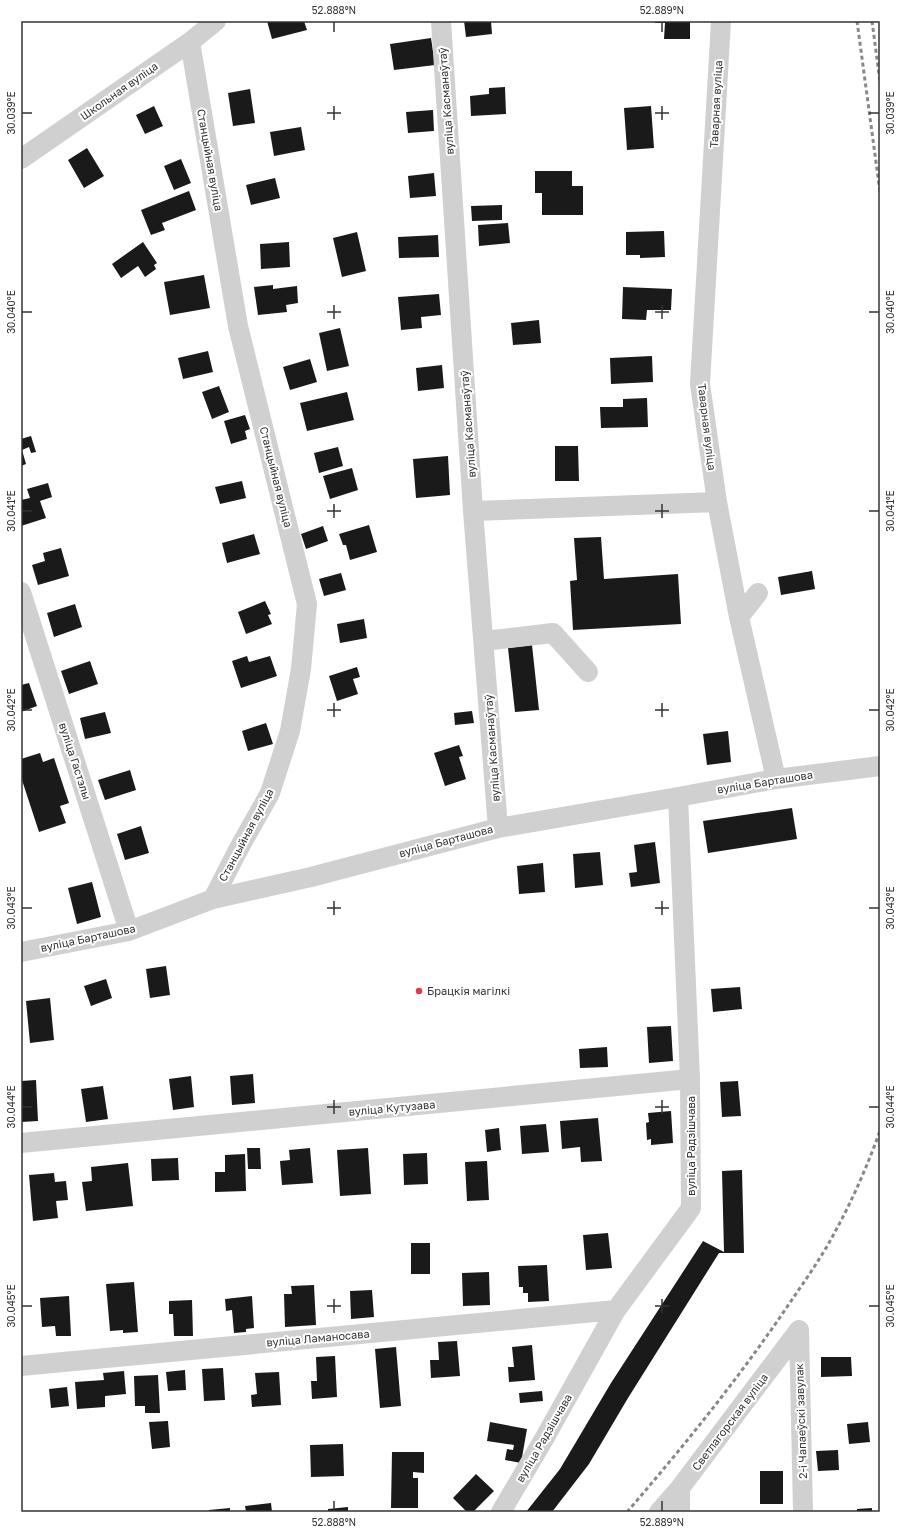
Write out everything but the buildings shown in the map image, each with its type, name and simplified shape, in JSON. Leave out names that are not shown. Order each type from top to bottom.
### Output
[{"type":"street","name":"Школьная вуліца","points":[[21,159],[190,42],[216,21]]},
{"type":"street","name":"вуліца Касманаўтаў","points":[[441,21],[474,511],[498,828]]},
{"type":"street","name":"Таварная вуліца","points":[[720,21],[700,384],[717,502],[739,617],[776,779]]},
{"type":"street","name":"Станцыйная вуліца","points":[[190,42],[238,326],[307,604],[301,669],[290,732],[270,794],[238,850],[213,899]]},
{"type":"street","points":[[474,511],[717,502]]},
{"type":"street","name":"вуліца Гастэлы","points":[[21,592],[129,931]]},
{"type":"street","points":[[739,617],[758,593]]},
{"type":"street","points":[[484,641],[553,633],[588,672]]},
{"type":"street","name":"вуліца Барташова","points":[[21,952],[129,931],[213,899],[311,877],[498,828],[776,779],[880,766]]},
{"type":"street","name":"вуліца Радзішчава","points":[[501,1512],[544,1439],[616,1310],[691,1208],[690,1079],[678,797]]},
{"type":"street","name":"вуліца Кутузава","points":[[21,1143],[690,1079]]},
{"type":"street","name":"вуліца Ламаносава","points":[[21,1366],[616,1310]]},
{"type":"street","name":"Светлагорская вуліца","points":[[659,1512],[680,1488],[798,1330]]},
{"type":"street","name":"2-і Чапаеўскі завулак","points":[[798,1330],[803,1512]]},
{"type":"street","points":[[680,1488],[680,1512]]},
{"type":"railway","points":[[857,21],[880,192]]},
{"type":"railway","points":[[872,21],[880,82]]},
{"type":"railway","points":[[627,1512],[690,1437],[730,1386],[813,1269],[831,1240],[848,1206],[880,1131]]},
{"type":"place","name":"Брацкія магілкі","points":[[419,991]]}]
